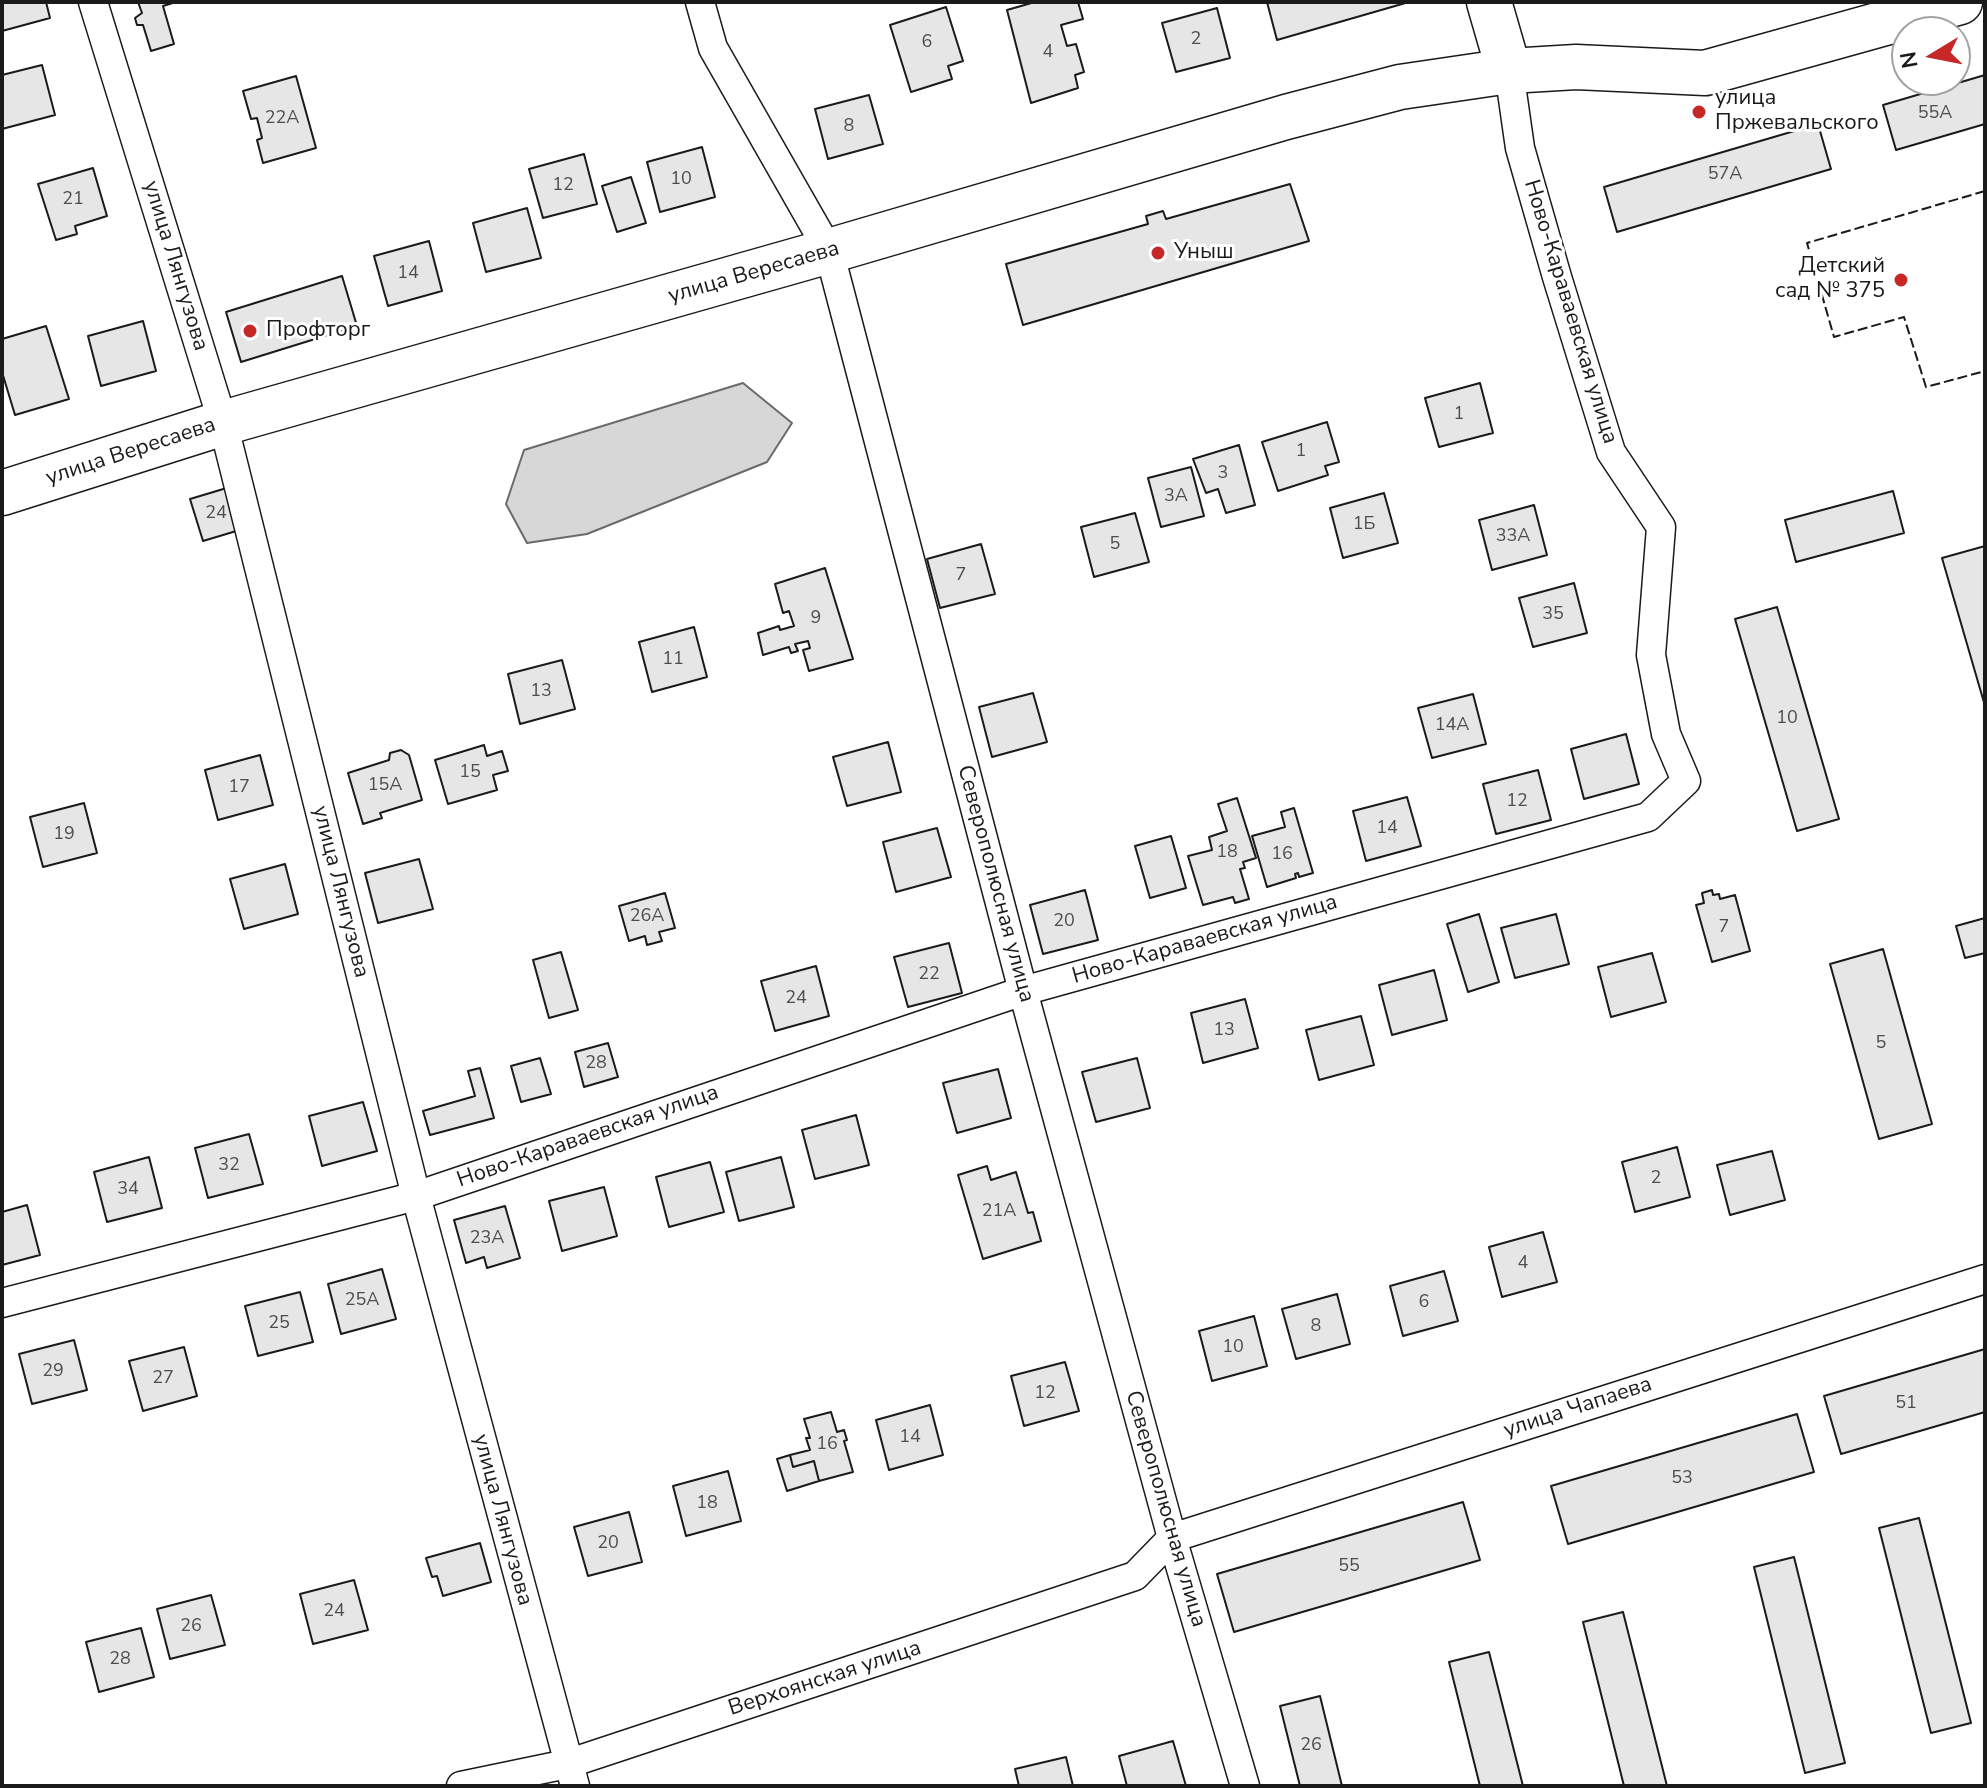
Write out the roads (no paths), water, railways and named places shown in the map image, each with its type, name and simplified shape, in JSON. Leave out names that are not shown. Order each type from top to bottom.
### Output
[{"type":"main road","points":[[1489,2],[1509,71]]},
{"type":"main road","name":"улица Вересаева","points":[[2,493],[223,423],[1300,113],[1400,87],[1509,71],[1576,67],[1705,73],[1960,2]]},
{"type":"street","name":"улица Лянгузова","points":[[93,2],[223,423],[416,1196],[571,1775]]},
{"type":"street","name":"Северополюсная улица","points":[[700,2],[713,48],[829,251],[1023,991],[1172,1538],[1245,1786]]},
{"type":"street","name":"Ново-Караваевская улица","points":[[2,1303],[416,1196],[1023,991],[1648,817],[1686,781],[1666,734],[1651,655],[1661,527],[1611,452],[1520,148],[1509,71]]},
{"type":"street","name":"улица Чапаева","points":[[1172,1538],[1985,1279]]},
{"type":"street","name":"Верхоянская улица","points":[[461,1786],[571,1775],[1135,1576],[1172,1538]]},
{"type":"place","name":"улица Пржевальского","points":[[1699,112]]},
{"type":"place","name":"Уныш","points":[[1158,253]]},
{"type":"place","name":"Детский сад № 375","points":[[1901,280]]},
{"type":"place","name":"Профторг","points":[[250,331]]}]
